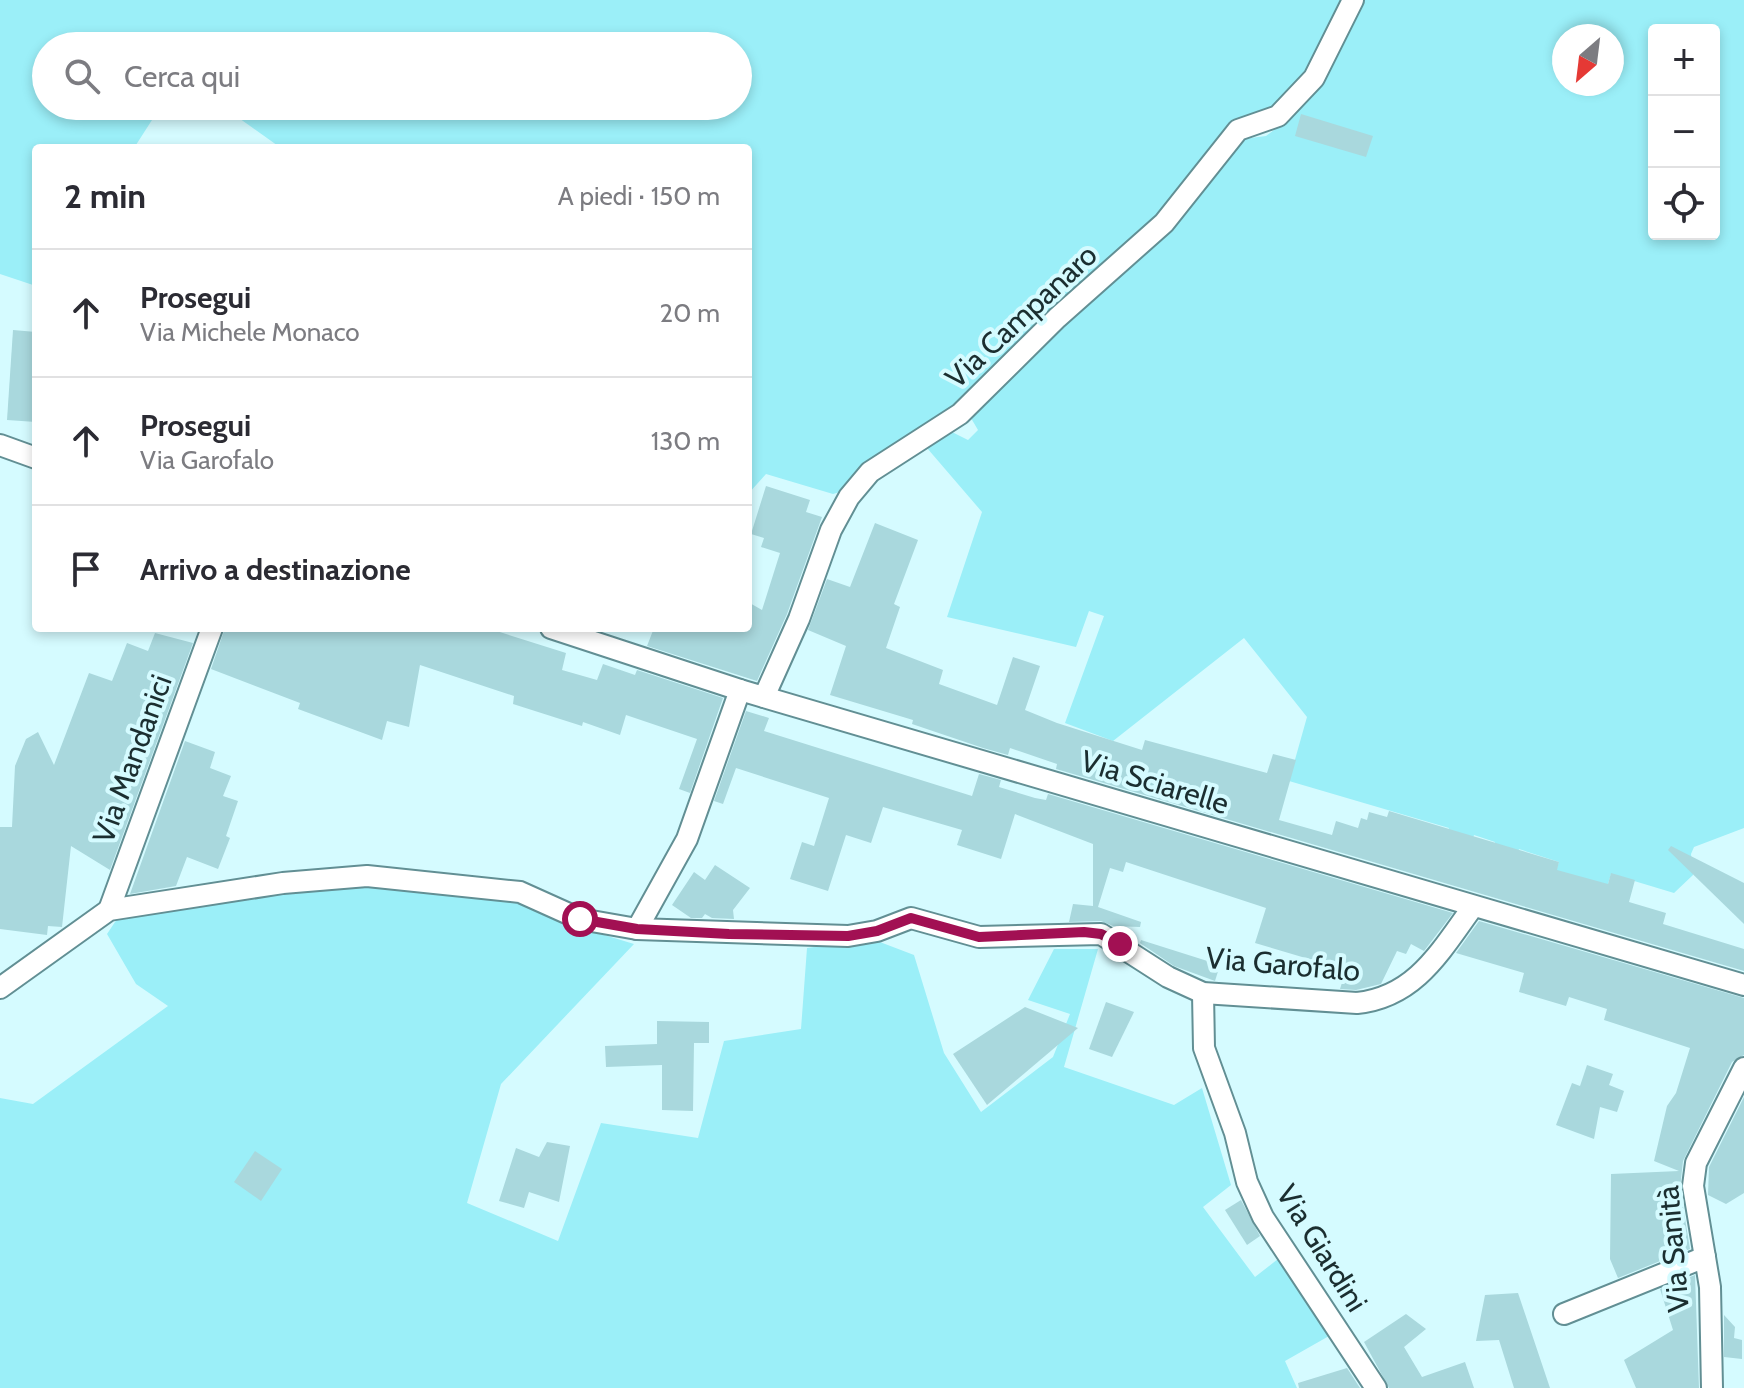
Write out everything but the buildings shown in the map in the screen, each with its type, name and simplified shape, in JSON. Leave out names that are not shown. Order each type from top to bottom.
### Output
[{"type":"street","name":"Via Campanaro","points":[[764,697],[799,619],[831,530],[863,480],[960,414],[1057,318],[1164,223],[1238,130],[1278,116],[1314,78],[1353,0]]},
{"type":"street","points":[[0,445],[32,457]]},
{"type":"street","name":"Via Mandanici","points":[[109,910],[211,632]]},
{"type":"street","name":"Via Sciarelle","points":[[563,632],[740,690],[1472,908],[1744,985]]},
{"type":"street","points":[[637,929],[687,839],[740,690]]},
{"type":"street","name":"Via Garofalo","points":[[109,910],[283,883],[367,876],[520,892],[580,919],[637,929],[848,936],[877,931],[911,918],[979,937],[1101,934],[1168,977],[1203,993],[1343,1003],[1381,1001],[1405,988],[1431,964],[1472,908]]},
{"type":"street","points":[[0,988],[109,910]]},
{"type":"street","name":"Via Giardini","points":[[1203,993],[1204,1048],[1235,1133],[1247,1182],[1263,1217],[1376,1388]]},
{"type":"street","name":"Via Sanità","points":[[1712,1388],[1710,1287],[1693,1186],[1696,1163],[1744,1068]]},
{"type":"street","points":[[1564,1314],[1705,1257]]},
{"type":"shaded area","points":[[0,0],[1347,0],[1309,69],[1270,110],[1230,122],[1157,220],[954,410],[843,491],[833,494],[766,474],[752,490],[752,144],[275,144],[242,120],[752,120],[752,32],[32,32],[32,120],[152,120],[137,144],[32,144],[32,285],[0,274]]},
{"type":"shaded area","points":[[1360,0],[1744,0],[1744,828],[1694,847],[1691,854],[1693,875],[1674,893],[1611,874],[1601,907],[1555,874],[1559,862],[1519,849],[1513,867],[1491,860],[1495,842],[1474,835],[1468,853],[1444,846],[1449,828],[1289,781],[1307,717],[1244,638],[1113,741],[1065,723],[1104,616],[1089,611],[1076,647],[947,617],[982,512],[927,448],[948,430],[968,440],[978,430],[968,413],[1235,140],[1266,136],[1286,121]]},
{"type":"shaded area","points":[[366,882],[518,898],[578,927],[634,944],[501,1084],[467,1203],[558,1241],[601,1123],[698,1138],[724,1041],[801,1029],[807,948],[872,939],[914,955],[944,1053],[981,1112],[1053,1057],[1070,1014],[1028,1000],[1054,949],[1098,949],[1064,1067],[1174,1105],[1202,1088],[1231,1185],[1203,1207],[1255,1277],[1278,1259],[1329,1336],[1285,1361],[1297,1388],[0,1388],[0,1098],[33,1104],[168,1006],[136,984],[107,934],[119,916]]},
{"type":"route","points":[[580,919],[637,929],[848,936],[877,931],[911,918],[979,937],[1084,932],[1101,934],[1120,944]]}]
